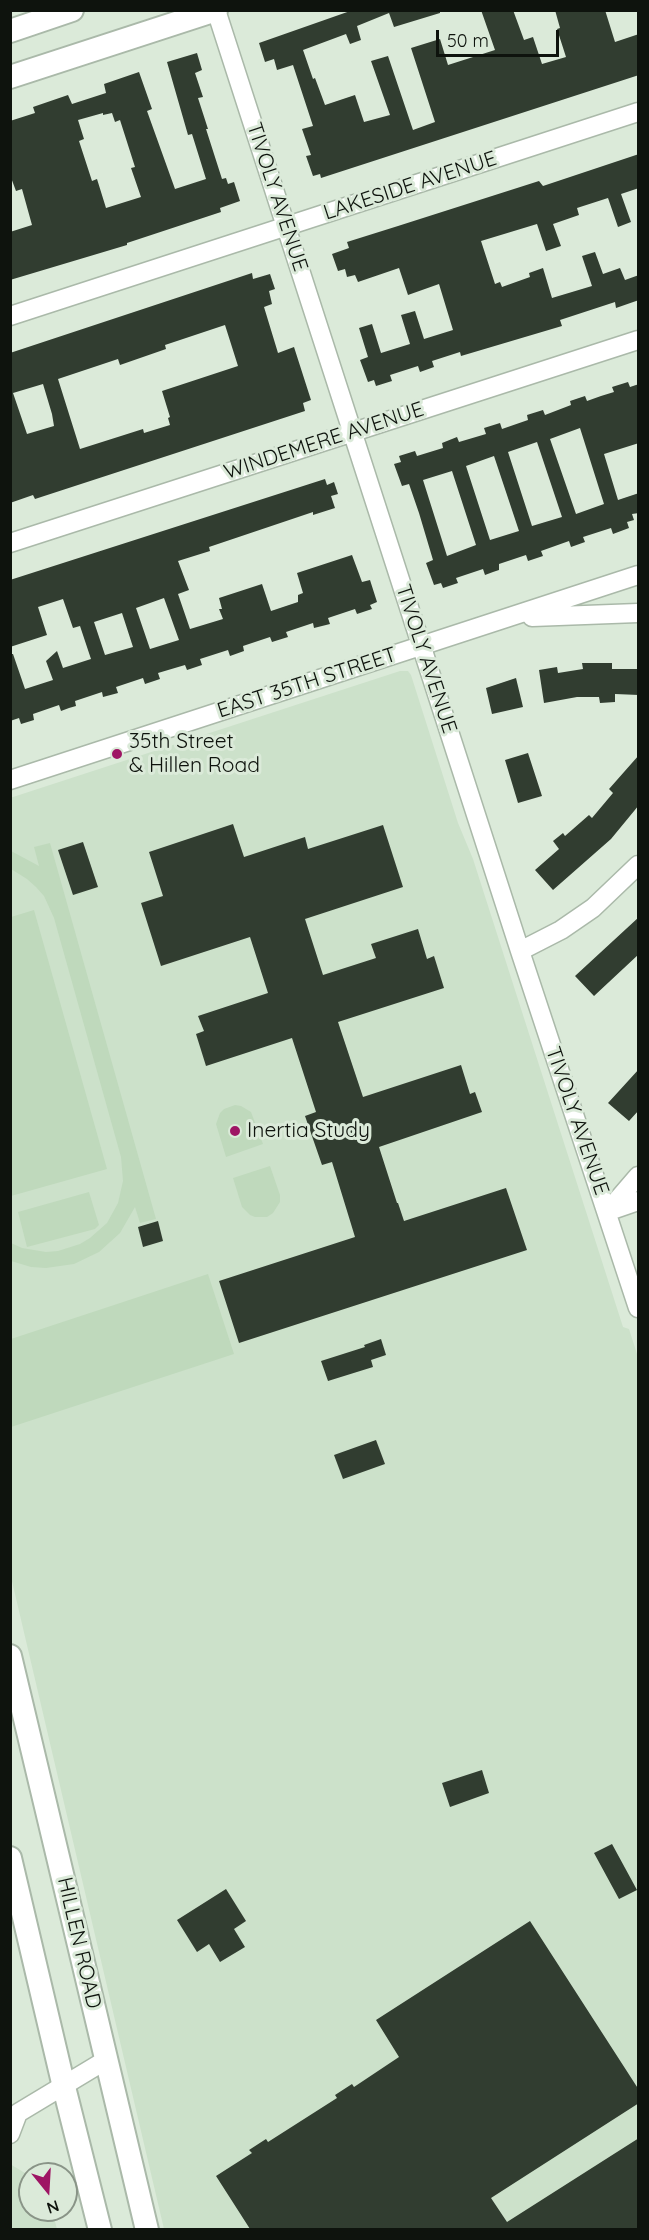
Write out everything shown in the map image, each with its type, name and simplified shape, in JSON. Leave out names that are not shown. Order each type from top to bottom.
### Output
[{"type":"main road","points":[[10,31],[72,10]]},
{"type":"main road","points":[[10,77],[216,10]]},
{"type":"main road","name":"HILLEN ROAD","points":[[10,1656],[147,2229]]},
{"type":"main road","points":[[10,1858],[100,2229]]},
{"type":"street","name":"TIVOLY AVENUE","points":[[216,10],[520,951],[639,1308]]},
{"type":"street","name":"LAKESIDE AVENUE","points":[[10,316],[639,112]]},
{"type":"street","name":"WINDEMERE AVENUE","points":[[10,543],[639,340]]},
{"type":"street","name":"EAST 35TH STREET","points":[[10,780],[639,575]]},
{"type":"street","points":[[509,618],[639,613]]},
{"type":"street","points":[[520,951],[561,930],[593,908],[639,865]]},
{"type":"street","points":[[607,1212],[639,1176]]},
{"type":"street","points":[[607,1212],[639,1201]]},
{"type":"street","points":[[10,2134],[18,2113],[106,2060]]},
{"type":"shaded area","points":[[400,671],[408,671],[411,675],[458,823],[473,859],[623,1327],[629,1329],[638,1357],[638,2229],[164,2229],[11,1577],[10,798]]},
{"type":"shaded area","points":[[50,843],[156,1219],[140,1223],[135,1207],[120,1233],[99,1252],[74,1264],[46,1268],[31,1267],[11,1261],[11,1243],[22,1248],[46,1252],[80,1244],[107,1223],[118,1203],[123,1181],[121,1157],[54,918],[44,896],[27,879],[11,869],[11,851],[39,866],[34,847]]},
{"type":"shaded area","points":[[34,910],[107,1169],[11,1196],[11,917]]},
{"type":"shaded area","points":[[235,1105],[251,1112],[263,1144],[226,1157],[216,1124],[224,1109]]},
{"type":"shaded area","points":[[270,1166],[280,1195],[280,1202],[273,1213],[267,1217],[255,1217],[242,1207],[233,1178]]},
{"type":"shaded area","points":[[89,1192],[99,1225],[95,1229],[27,1247],[18,1212]]},
{"type":"shaded area","points":[[208,1274],[234,1354],[11,1427],[11,1339]]},
{"type":"shaded area","points":[[10,2164],[18,2169],[18,2222],[55,2222],[57,2229],[11,2229]]},
{"type":"building","points":[[353,10],[440,10],[440,13],[394,27],[389,13],[357,26],[361,40],[350,44],[346,34],[303,50],[325,105],[355,95],[364,122],[390,115],[371,61],[388,56],[413,130],[435,122],[411,48],[440,39],[448,65],[495,50],[481,10],[513,10],[524,40],[533,37],[542,64],[566,57],[557,29],[560,28],[555,10],[605,10],[615,42],[639,34],[639,75],[321,178],[320,174],[313,176],[306,156],[311,155],[302,129],[313,126],[293,65],[277,70],[274,59],[265,62],[259,43]]},
{"type":"building","points":[[197,53],[202,70],[195,73],[203,97],[198,98],[208,129],[206,129],[222,179],[226,178],[228,184],[234,182],[240,201],[220,208],[221,212],[127,243],[127,245],[10,280],[10,232],[32,225],[22,189],[16,191],[10,175],[10,121],[35,113],[33,107],[68,95],[72,104],[106,93],[104,84],[139,72],[152,109],[147,111],[175,189],[206,179],[192,134],[188,135],[167,62]],"holes":[[[103,113],[103,115],[112,113],[115,122],[120,120],[135,167],[131,168],[141,197],[106,208],[97,179],[92,181],[79,141],[84,139],[78,120]]]},
{"type":"building","points":[[639,154],[639,188],[621,194],[631,222],[618,227],[608,198],[577,208],[579,215],[553,224],[561,246],[546,251],[537,224],[481,241],[495,284],[500,282],[502,287],[530,277],[529,273],[543,268],[552,298],[592,286],[582,256],[595,252],[603,274],[620,268],[625,280],[639,275],[639,300],[616,308],[615,302],[560,320],[562,326],[461,356],[460,352],[432,361],[434,367],[420,372],[418,366],[390,375],[392,381],[376,386],[374,380],[368,382],[360,360],[368,357],[359,328],[372,324],[381,353],[410,344],[401,315],[415,311],[424,339],[453,330],[439,284],[408,295],[399,268],[358,282],[355,275],[347,277],[345,269],[338,271],[332,254],[349,248],[347,242],[539,181],[543,186]]},
{"type":"building","points":[[252,273],[253,279],[270,274],[275,289],[269,291],[272,304],[264,307],[278,353],[294,347],[311,400],[303,403],[305,411],[35,499],[33,495],[10,503],[10,353]],"holes":[[[225,325],[238,366],[162,391],[170,417],[168,418],[170,425],[144,433],[143,429],[80,449],[58,379],[118,359],[120,365],[166,349],[165,345]],[[43,384],[54,426],[27,434],[13,393]]]},
{"type":"building","points":[[628,382],[630,387],[639,384],[639,443],[604,454],[618,500],[639,493],[639,513],[632,514],[634,520],[627,522],[629,528],[613,534],[611,528],[583,537],[585,542],[571,547],[569,541],[541,551],[543,556],[528,561],[526,555],[499,564],[499,570],[485,575],[483,569],[456,578],[458,583],[443,588],[441,583],[434,585],[426,563],[433,560],[419,513],[409,484],[402,486],[394,464],[401,462],[399,456],[415,451],[417,456],[443,448],[442,443],[457,437],[459,442],[486,434],[484,428],[500,423],[502,429],[528,420],[527,415],[543,410],[545,415],[571,405],[570,401],[585,396],[587,401],[614,392],[612,387]],"holes":[[[580,428],[604,504],[576,514],[550,439]],[[537,442],[562,517],[532,526],[508,452]],[[494,456],[519,531],[490,540],[466,466]],[[452,471],[476,545],[447,556],[423,480]]]},
{"type":"building","points":[[325,479],[327,485],[334,482],[338,494],[331,496],[335,508],[313,515],[313,512],[209,547],[210,551],[178,561],[189,590],[178,594],[190,629],[223,619],[219,609],[222,609],[219,598],[262,584],[271,611],[298,602],[298,595],[303,593],[297,573],[352,555],[362,582],[370,580],[377,602],[370,605],[372,609],[357,614],[355,609],[328,618],[330,624],[314,628],[313,623],[286,632],[288,637],[272,642],[270,637],[243,646],[244,651],[230,656],[228,650],[200,659],[202,665],[187,670],[185,665],[158,673],[160,679],[145,684],[143,678],[116,687],[118,693],[103,697],[102,692],[75,701],[76,706],[61,711],[59,705],[33,714],[34,720],[21,724],[19,718],[10,721],[10,654],[13,654],[25,689],[53,680],[46,661],[57,651],[63,668],[91,659],[80,626],[73,628],[63,599],[38,607],[47,635],[10,647],[10,580]],"holes":[[[164,598],[179,640],[150,649],[136,608]],[[122,613],[133,647],[105,655],[94,622]]]},
{"type":"building","points":[[582,663],[612,663],[612,669],[639,669],[639,695],[615,694],[615,702],[600,703],[599,697],[577,697],[544,703],[539,670],[557,667],[558,673],[583,669]]},
{"type":"building","points":[[516,678],[523,707],[492,714],[486,688]]},
{"type":"building","points":[[528,753],[542,796],[518,803],[505,760]]},
{"type":"building","points":[[639,755],[639,805],[611,839],[553,890],[535,870],[559,849],[553,841],[563,833],[565,836],[589,815],[592,818],[613,793],[609,789]]},
{"type":"building","points":[[233,824],[244,857],[305,837],[308,849],[383,825],[403,887],[305,919],[323,975],[376,958],[371,944],[418,929],[427,959],[434,956],[444,988],[338,1022],[363,1097],[461,1065],[470,1094],[475,1092],[482,1112],[379,1147],[397,1203],[404,1221],[506,1188],[527,1250],[239,1343],[219,1281],[355,1237],[332,1162],[322,1165],[305,1116],[316,1112],[292,1038],[206,1066],[196,1034],[204,1031],[198,1016],[268,993],[250,937],[161,966],[141,903],[163,896],[149,852]]},
{"type":"building","points":[[83,842],[98,887],[73,895],[58,850]]},
{"type":"building","points":[[639,917],[639,954],[594,996],[575,976]]},
{"type":"building","points":[[639,1069],[639,1110],[629,1121],[608,1103]]},
{"type":"building","points":[[158,1221],[163,1241],[143,1247],[138,1227]]},
{"type":"building","points":[[381,1339],[386,1355],[371,1360],[373,1367],[328,1381],[321,1361],[365,1347],[364,1345]]},
{"type":"building","points":[[376,1440],[385,1464],[343,1479],[334,1455]]},
{"type":"building","points":[[482,1770],[489,1793],[450,1807],[442,1783]]},
{"type":"building","points":[[612,1844],[637,1890],[619,1899],[594,1853]]},
{"type":"building","points":[[226,1889],[246,1921],[234,1929],[245,1947],[220,1962],[209,1944],[197,1952],[177,1920]]},
{"type":"building","points":[[530,1921],[639,2090],[639,2103],[491,2198],[507,2222],[639,2138],[639,2229],[250,2229],[216,2176],[252,2153],[249,2150],[266,2139],[268,2142],[337,2098],[335,2095],[352,2084],[354,2087],[399,2057],[376,2020]]},
{"type":"place","name":"35th Street & Hillen Road","points":[[117,754]]},
{"type":"place","name":"Inertia Study","points":[[235,1131]]}]
